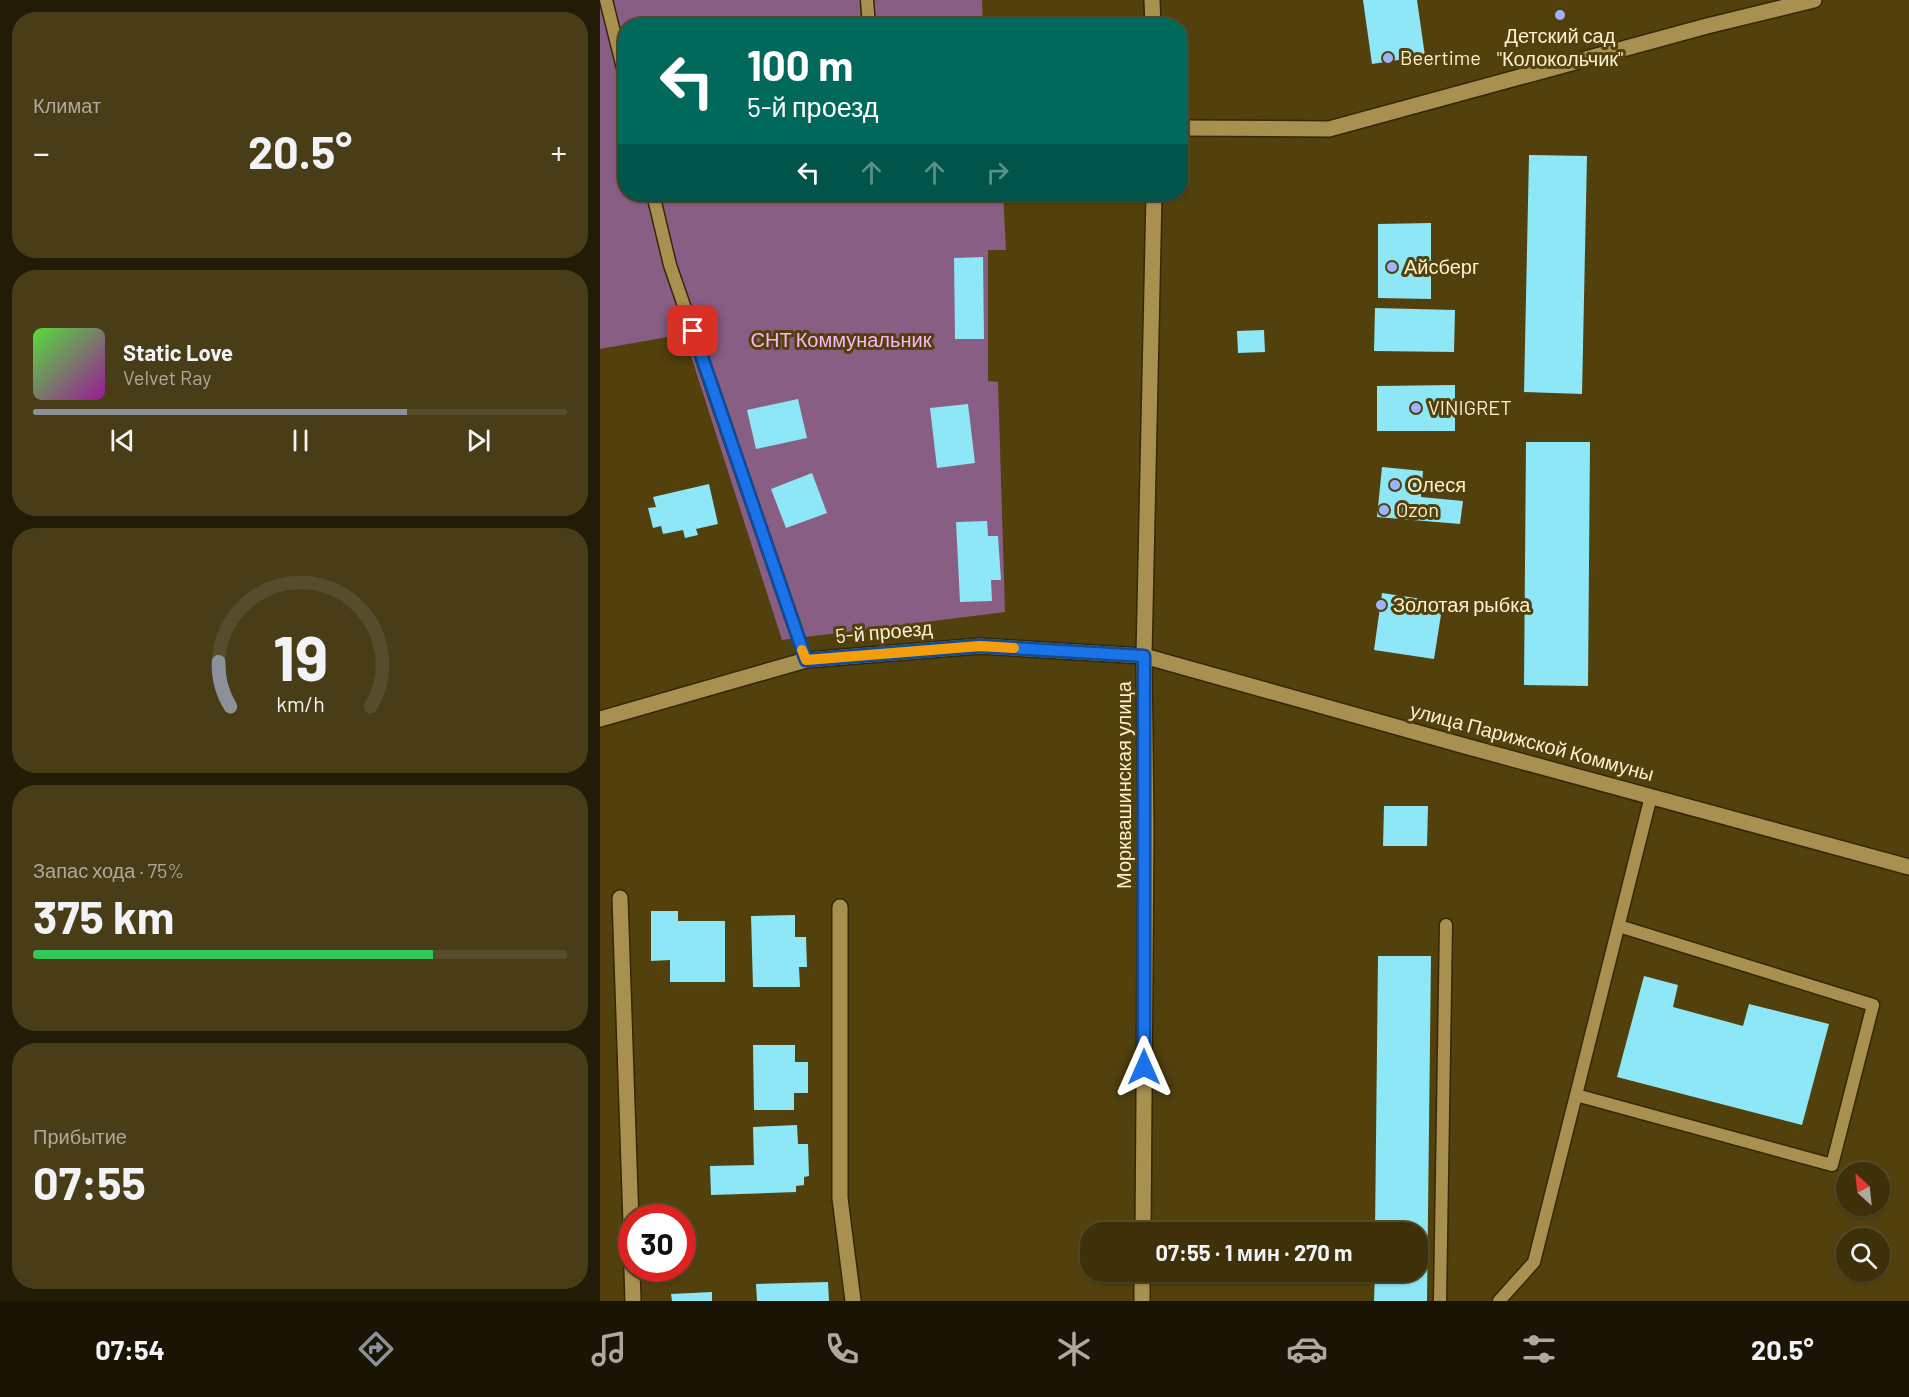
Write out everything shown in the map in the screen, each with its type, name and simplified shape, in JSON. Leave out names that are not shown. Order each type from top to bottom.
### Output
[{"type":"street","points":[[1152,0],[1153,18]]},
{"type":"street","points":[[1188,128],[1329,129],[1695,29],[1814,0]]},
{"type":"street","name":"Морквашинская улица","points":[[1143,1222],[1146,841],[1144,656],[1155,201]]},
{"type":"street","name":"5-й проезд","points":[[600,719],[806,660],[980,646],[1144,656]]},
{"type":"street","name":"улица Парижской Коммуны","points":[[1144,656],[1909,867]]},
{"type":"street","points":[[620,898],[630,1204]]},
{"type":"street","points":[[840,907],[840,1198],[853,1301]]},
{"type":"street","points":[[632,1282],[633,1301]]},
{"type":"street","points":[[1142,1282],[1142,1301]]},
{"type":"lane","points":[[606,0],[618,48]]},
{"type":"lane","points":[[867,0],[868,18]]},
{"type":"lane","points":[[655,201],[670,266],[806,660]]},
{"type":"lane","points":[[1499,1301],[1534,1262],[1652,796]]},
{"type":"lane","points":[[1440,1301],[1446,924]]},
{"type":"lane","points":[[1576,1095],[1832,1165],[1873,1005],[1619,926]]},
{"type":"green space","name":"СНТ Коммунальник","points":[[600,0],[982,0],[983,18],[618,18],[618,201],[1003,201],[1006,250],[988,250],[988,381],[998,382],[1005,612],[782,640],[684,334],[600,349]]},
{"type":"building","points":[[1363,0],[1417,0],[1425,56],[1372,64]]},
{"type":"building","points":[[1529,155],[1587,156],[1582,394],[1524,392]]},
{"type":"building","points":[[1431,223],[1431,299],[1378,298],[1378,224]]},
{"type":"building","points":[[983,257],[984,339],[955,339],[954,258]]},
{"type":"building","points":[[1375,308],[1455,310],[1454,352],[1374,351]]},
{"type":"building","points":[[1264,330],[1265,352],[1238,353],[1237,331]]},
{"type":"building","name":"VINIGRET","points":[[1455,385],[1455,431],[1377,431],[1377,386]]},
{"type":"building","points":[[798,399],[807,438],[756,449],[747,410]]},
{"type":"building","points":[[968,404],[975,463],[937,468],[930,408]]},
{"type":"building","points":[[1526,442],[1590,442],[1588,686],[1524,685]]},
{"type":"building","points":[[1382,467],[1423,471],[1421,497],[1463,501],[1460,524],[1377,517]]},
{"type":"building","points":[[812,473],[827,513],[786,528],[771,489]]},
{"type":"building","points":[[709,484],[718,524],[696,529],[698,535],[685,538],[683,530],[663,534],[661,526],[653,528],[648,508],[656,507],[653,497]]},
{"type":"building","points":[[987,521],[988,536],[998,536],[1001,580],[991,580],[992,601],[960,602],[956,522]]},
{"type":"building","points":[[1382,593],[1443,602],[1434,659],[1374,650]]},
{"type":"building","points":[[1384,806],[1428,806],[1427,846],[1383,846]]},
{"type":"building","points":[[651,911],[678,911],[678,921],[725,921],[725,982],[670,982],[670,960],[651,961]]},
{"type":"building","points":[[795,915],[795,937],[806,937],[807,967],[799,967],[800,987],[753,987],[751,916]]},
{"type":"building","points":[[1378,956],[1431,956],[1428,1222],[1375,1222]]},
{"type":"building","points":[[1644,976],[1678,985],[1673,1007],[1743,1026],[1749,1004],[1829,1024],[1802,1125],[1617,1077]]},
{"type":"building","points":[[753,1045],[795,1045],[795,1062],[808,1062],[808,1093],[794,1093],[794,1110],[754,1110]]},
{"type":"building","points":[[797,1125],[798,1144],[808,1144],[809,1176],[804,1177],[804,1185],[796,1186],[796,1192],[711,1195],[710,1166],[754,1165],[753,1127]]},
{"type":"building","points":[[828,1282],[829,1301],[757,1301],[756,1284]]},
{"type":"building","points":[[1375,1282],[1427,1282],[1427,1301],[1374,1301]]},
{"type":"building","points":[[712,1292],[712,1301],[672,1301],[671,1294]]},
{"type":"slow traffic","points":[[802,650],[806,660],[980,646],[1014,648]]},
{"type":"place","name":"Детский сад \"Колокольчик\"","points":[[1560,15]]},
{"type":"place","name":"Beertime","points":[[1388,58]]},
{"type":"place","name":"Айсберг","points":[[1392,267]]},
{"type":"place","name":"VINIGRET","points":[[1416,408]]},
{"type":"place","name":"Олеся","points":[[1395,485]]},
{"type":"place","name":"Ozon","points":[[1384,510]]},
{"type":"place","name":"Золотая рыбка","points":[[1381,605]]},
{"type":"route","points":[[693,331],[806,660],[980,646],[1144,656],[1146,829],[1144,1067]]}]
